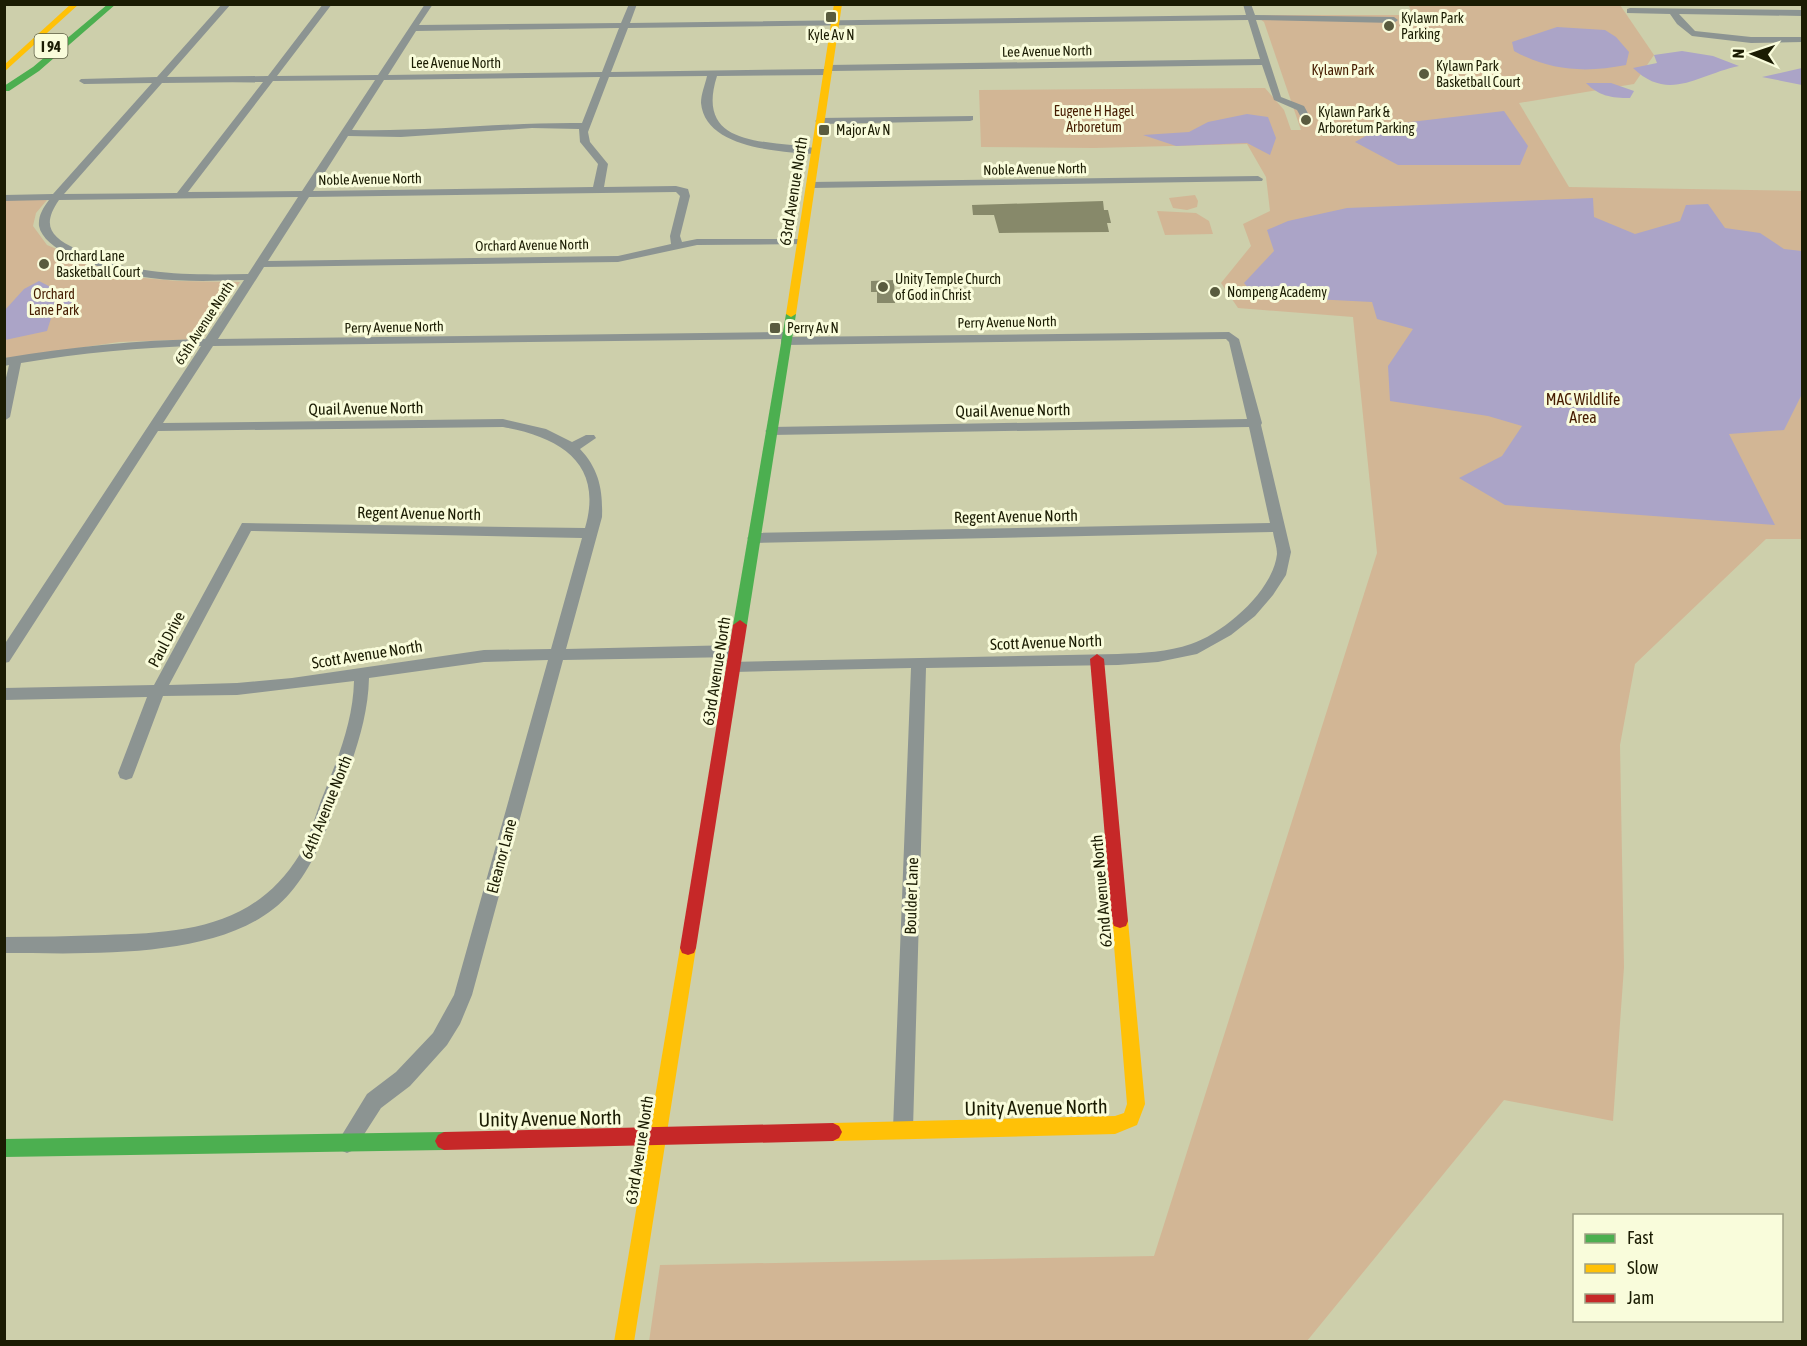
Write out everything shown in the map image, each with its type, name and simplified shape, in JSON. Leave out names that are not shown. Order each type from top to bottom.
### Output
[{"type":"main road","name":"I 94","points":[[4,70],[76,4]]},
{"type":"main road","name":"I 94","points":[[5,90],[97,4]]},
{"type":"main road","points":[[5,90],[36,69],[113,4]]},
{"type":"main road","name":"63rd Avenue North","points":[[624,1341],[659,1135],[838,4]]},
{"type":"main road","points":[[4,59],[47,12]]},
{"type":"main road","name":"62nd Avenue North","points":[[1097,659],[1136,1104],[1131,1119]]},
{"type":"main road","name":"Unity Avenue North","points":[[4,1148],[347,1143],[1115,1125],[1131,1119]]},
{"type":"street","points":[[227,4],[56,197],[46,212],[44,221],[49,236],[66,249],[118,271],[158,277],[252,277]]},
{"type":"street","points":[[180,196],[328,4]]},
{"type":"street","name":"65th Avenue North","points":[[4,658],[429,4]]},
{"type":"street","points":[[598,190],[604,171],[603,164],[585,142],[583,137],[585,126],[633,4]]},
{"type":"street","points":[[1248,4],[1277,98],[1301,108],[1306,119]]},
{"type":"street","points":[[1630,11],[1801,15]]},
{"type":"street","points":[[1673,12],[1692,33],[1751,40],[1803,40]]},
{"type":"street","points":[[414,28],[1252,17],[1394,20]]},
{"type":"street","name":"Lee Avenue North","points":[[84,81],[605,75],[1266,62]]},
{"type":"street","points":[[713,73],[706,104],[707,113],[722,130],[734,137],[765,147],[816,152]]},
{"type":"street","points":[[820,121],[970,118]]},
{"type":"street","points":[[346,133],[412,134],[532,125],[585,126]]},
{"type":"street","name":"Noble Avenue North","points":[[811,185],[1258,179]]},
{"type":"street","name":"Noble Avenue North","points":[[4,198],[684,190],[685,196],[675,236],[677,246]]},
{"type":"street","name":"Orchard Avenue North","points":[[261,264],[618,259],[677,246],[714,242],[801,242]]},
{"type":"street","name":"Perry Avenue North","points":[[10,361],[157,343],[1229,335]]},
{"type":"street","name":"Scott Avenue North","points":[[4,694],[237,689],[484,656],[557,654],[919,663],[1097,659],[1177,653],[1194,649],[1232,626],[1268,593],[1277,580],[1284,552],[1235,340],[1229,335]]},
{"type":"street","points":[[4,417],[10,361]]},
{"type":"street","name":"Quail Avenue North","points":[[154,427],[482,422],[523,426],[550,435],[573,447],[584,459],[596,486],[597,501],[591,533]]},
{"type":"street","name":"Quail Avenue North","points":[[771,431],[1256,423]]},
{"type":"street","points":[[573,447],[590,438]]},
{"type":"street","name":"Regent Avenue North","points":[[247,526],[591,533]]},
{"type":"street","name":"Paul Drive","points":[[126,773],[143,724],[158,692],[247,526]]},
{"type":"street","name":"Regent Avenue North","points":[[754,538],[1280,527]]},
{"type":"street","name":"Eleanor Lane","points":[[347,1143],[374,1101],[424,1059],[440,1039],[463,995],[591,533]]},
{"type":"street","name":"Boulder Lane","points":[[903,1129],[919,663]]},
{"type":"street","name":"64th Avenue North","points":[[4,945],[163,942],[219,931],[247,918],[287,885],[302,866],[312,845],[353,736],[359,711],[362,673]]},
{"type":"green space","name":"MAC Wildlife Area","points":[[1408,4],[1620,5],[1654,55],[1634,84],[1519,103],[1569,187],[1802,191],[1802,539],[1766,539],[1635,664],[1620,745],[1624,967],[1613,1121],[1504,1100],[1307,1341],[649,1342],[660,1265],[1154,1256],[1377,553],[1353,317],[1238,308],[1221,283],[1251,246],[1243,224],[1270,211],[1266,177],[1247,144],[1094,148],[981,147],[979,90],[1265,88],[1284,110],[1291,130],[1301,130],[1264,22],[1260,19],[1263,15],[1413,15]]},
{"type":"green space","points":[[1195,195],[1198,201],[1197,207],[1187,210],[1173,208],[1169,198]]},
{"type":"green space","name":"Orchard Lane Park","points":[[5,198],[47,200],[36,213],[33,226],[47,245],[121,276],[178,281],[240,282],[203,339],[119,342],[5,359]]},
{"type":"green space","points":[[1157,211],[1196,213],[1209,221],[1213,234],[1165,235]]},
{"type":"shaded area","points":[[1557,27],[1605,30],[1616,37],[1629,52],[1626,65],[1597,69],[1568,68],[1541,63],[1514,51],[1512,42]]},
{"type":"shaded area","points":[[1682,51],[1713,56],[1739,66],[1672,85],[1659,84],[1633,68],[1657,63],[1654,55]]},
{"type":"shaded area","points":[[1802,68],[1802,85],[1762,77]]},
{"type":"shaded area","points":[[1586,83],[1611,83],[1634,91],[1630,98],[1611,97],[1596,91]]},
{"type":"shaded area","points":[[1504,111],[1528,146],[1520,165],[1398,165],[1355,142],[1385,125]]},
{"type":"shaded area","points":[[1247,114],[1268,117],[1276,138],[1270,155],[1247,143],[1176,146],[1143,135],[1189,132],[1208,122]]},
{"type":"shaded area","points":[[1593,198],[1594,217],[1635,234],[1680,221],[1686,205],[1708,204],[1725,228],[1760,233],[1784,249],[1802,251],[1802,394],[1784,430],[1729,434],[1775,525],[1505,505],[1459,478],[1502,456],[1522,426],[1488,416],[1390,401],[1388,366],[1413,329],[1377,319],[1372,302],[1255,296],[1244,283],[1274,251],[1267,230],[1288,221],[1347,208]]},
{"type":"shaded area","points":[[39,281],[76,300],[52,315],[47,331],[5,340],[5,310],[24,289]]},
{"type":"building","points":[[1103,201],[1104,210],[1108,210],[1111,223],[1107,223],[1109,232],[999,233],[994,215],[973,215],[972,205]]},
{"type":"building","name":"Unity Temple Church of God in Christ","points":[[894,280],[895,303],[877,303],[877,292],[871,292],[871,281]]},
{"type":"traffic: fast","points":[[6,89],[36,69],[113,4]]},
{"type":"traffic: fast","points":[[740,625],[791,314]]},
{"type":"traffic: fast","points":[[4,1148],[444,1141]]},
{"type":"traffic: slow","points":[[4,70],[76,4]]},
{"type":"traffic: slow","points":[[791,314],[838,4]]},
{"type":"traffic: slow","points":[[833,1132],[1115,1125],[1131,1119],[1136,1104],[1120,921]]},
{"type":"traffic: slow","points":[[624,1342],[688,948]]},
{"type":"traffic: jam","points":[[688,948],[740,625]]},
{"type":"traffic: jam","points":[[1097,659],[1120,921]]},
{"type":"traffic: jam","points":[[444,1141],[833,1132]]},
{"type":"place","name":"Kyle Av N","points":[[831,17]]},
{"type":"place","name":"Kylawn Park Parking","points":[[1389,26]]},
{"type":"place","name":"Kylawn Park Basketball Court","points":[[1424,74]]},
{"type":"place","name":"Kylawn Park & Arboretum Parking","points":[[1306,120]]},
{"type":"place","name":"Major Av N","points":[[824,130]]},
{"type":"place","name":"Orchard Lane Basketball Court","points":[[44,264]]},
{"type":"place","name":"Unity Temple Church of God in Christ","points":[[883,287]]},
{"type":"place","name":"Nompeng Academy","points":[[1215,292]]},
{"type":"place","name":"Perry Av N","points":[[775,328]]},
{"type":"park label","name":"Kylawn Park","points":[[1343,70]]},
{"type":"park label","name":"Eugene H Hagel Arboretum","points":[[1094,120]]}]
